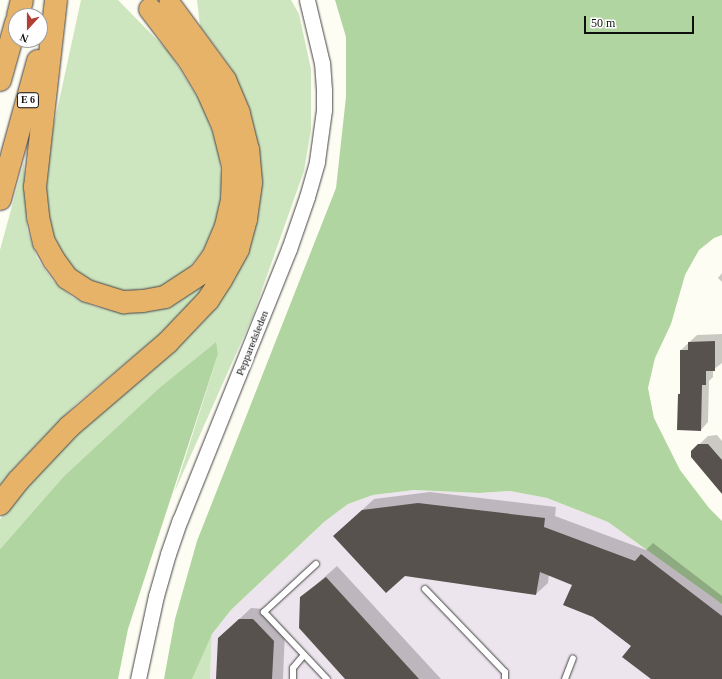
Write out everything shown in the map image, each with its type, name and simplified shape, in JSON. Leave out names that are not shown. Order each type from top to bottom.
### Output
[{"type":"highway","points":[[54,0],[35,180],[38,216],[44,242],[54,260],[67,278],[87,292],[124,302],[143,301],[165,296],[200,274],[213,256],[226,226],[232,200],[233,166],[224,126],[207,90],[189,60],[159,2]]},
{"type":"highway","name":"E 6","points":[[0,199],[54,0]]},
{"type":"highway","points":[[0,504],[18,481],[69,427],[168,342],[208,300],[238,249],[246,219],[251,182],[248,150],[239,114],[225,80],[159,2]]},
{"type":"highway","points":[[0,80],[9,48]]},
{"type":"street","name":"Pepparedsleden","points":[[138,679],[156,596],[168,554],[180,520],[289,249],[307,197],[317,161],[324,110],[324,90],[322,63],[308,0]]},
{"type":"lane","points":[[316,564],[264,612],[327,679]]},
{"type":"lane","points":[[425,589],[505,672],[505,679]]},
{"type":"lane","points":[[292,679],[293,668],[304,655]]},
{"type":"lane","points":[[565,679],[574,658]]},
{"type":"shaded area","points":[[414,490],[479,493],[510,491],[547,498],[608,522],[722,604],[722,679],[210,679],[212,634],[231,610],[324,522],[348,504],[373,495]]},
{"type":"green space","points":[[81,0],[118,0],[169,52],[201,103],[218,146],[223,190],[217,219],[204,249],[189,268],[167,285],[141,291],[114,292],[92,284],[73,269],[60,252],[52,231],[45,196],[49,147]]},
{"type":"green space","points":[[197,0],[291,0],[299,14],[311,69],[311,130],[304,171],[252,318],[174,493],[218,354],[215,343],[159,388],[64,476],[0,549],[0,519],[43,468],[106,406],[196,329],[234,280],[250,245],[256,150],[248,107],[231,68],[200,26]]},
{"type":"green space","points":[[335,0],[722,0],[722,235],[714,238],[699,250],[685,275],[671,324],[655,358],[648,388],[654,418],[680,470],[709,508],[722,521],[722,604],[608,522],[547,498],[510,491],[479,493],[414,490],[373,495],[348,504],[324,522],[231,610],[212,634],[192,679],[164,679],[175,619],[197,541],[336,188],[346,97],[346,37]]},
{"type":"green space","points":[[24,162],[27,229],[37,258],[53,281],[72,297],[93,306],[122,313],[146,312],[169,306],[213,278],[175,322],[76,404],[16,466],[0,485],[0,250]]},
{"type":"green space","points":[[216,342],[218,354],[128,629],[118,679],[0,679],[0,549],[64,476],[159,388]]},
{"type":"green space","points":[[212,634],[210,679],[192,679],[196,666]]},
{"type":"building","points":[[715,341],[715,371],[706,371],[706,385],[702,385],[701,431],[677,430],[678,394],[680,394],[680,350],[688,350],[688,342]]},
{"type":"building","points":[[698,444],[708,444],[722,460],[722,494],[691,457],[691,451]]},
{"type":"building","points":[[418,503],[545,518],[544,527],[635,561],[641,554],[722,616],[722,679],[651,679],[622,657],[631,646],[593,617],[563,605],[572,585],[540,572],[536,595],[405,576],[386,593],[333,536],[362,510]]},
{"type":"building","points":[[326,577],[419,679],[345,679],[299,628],[300,597]]},
{"type":"building","points":[[239,619],[253,619],[274,641],[272,679],[216,679],[218,638]]}]
